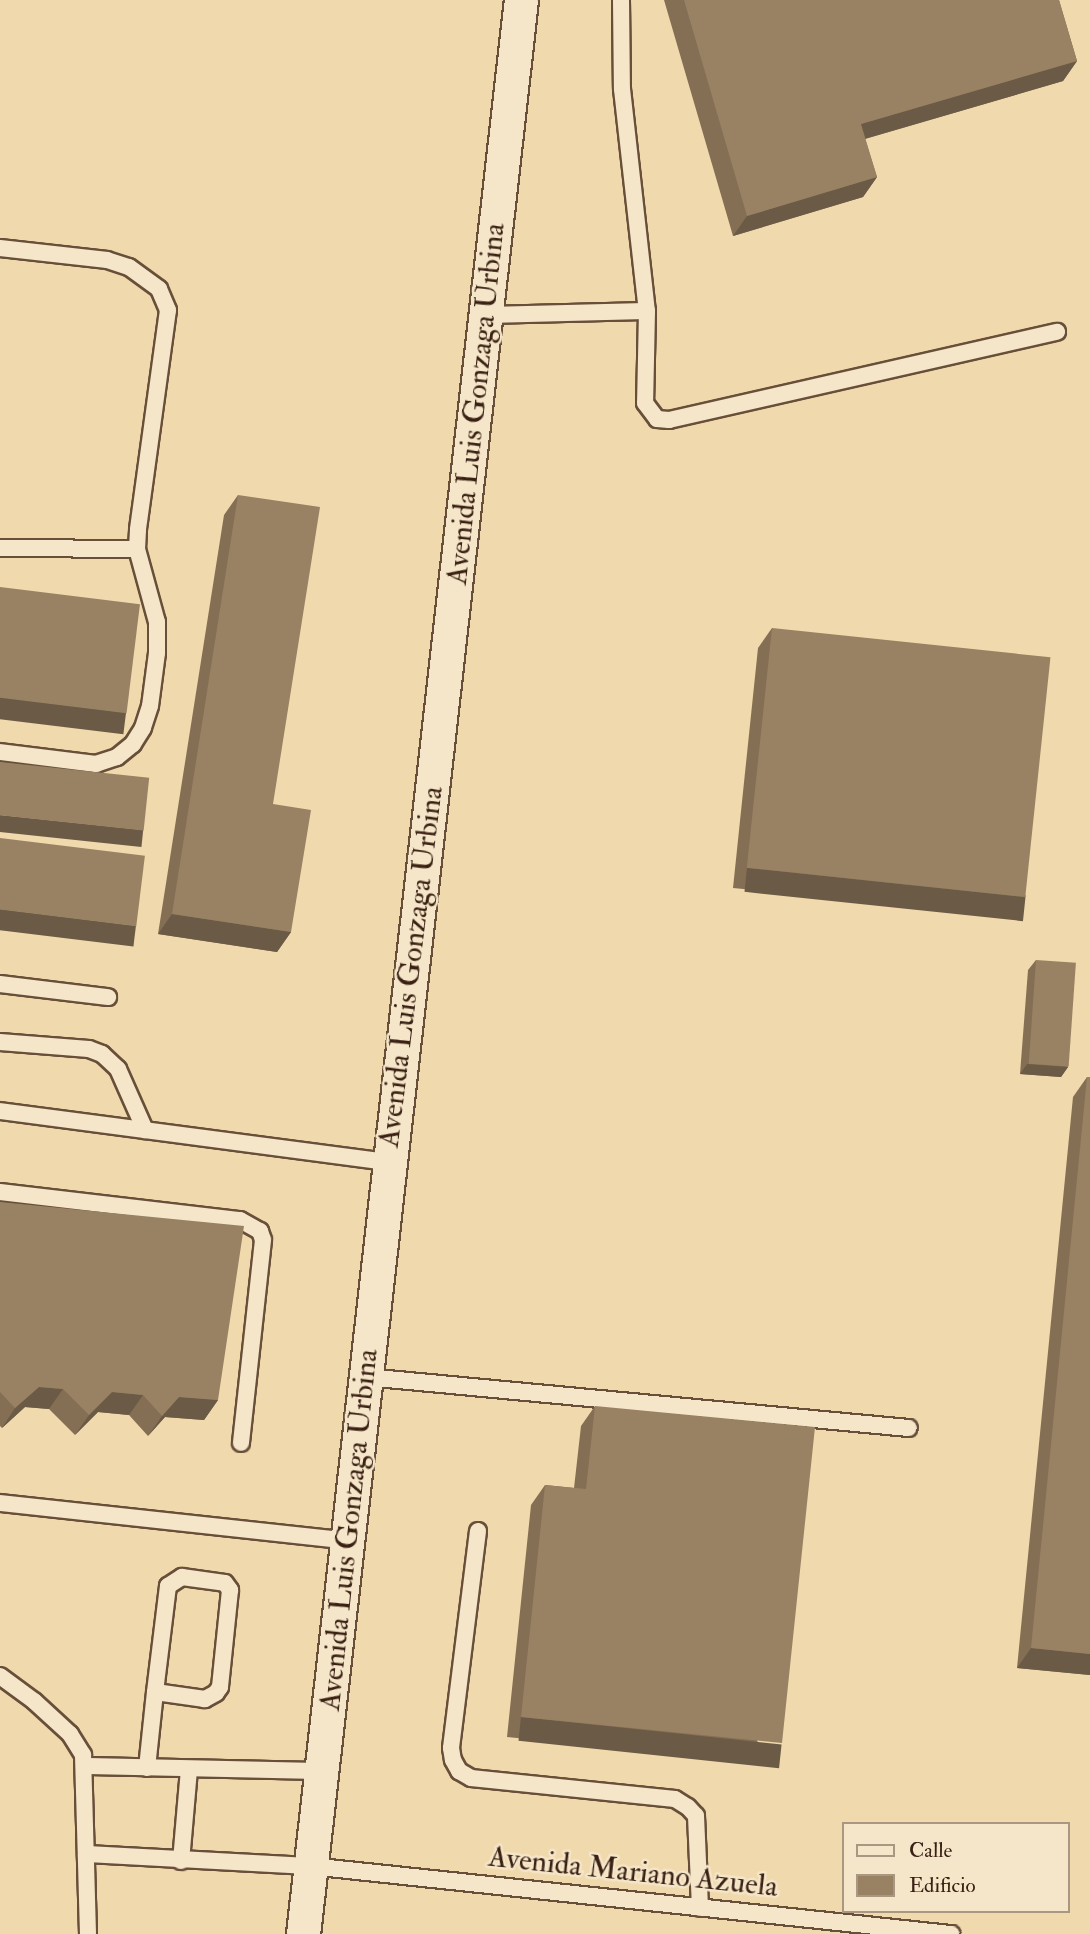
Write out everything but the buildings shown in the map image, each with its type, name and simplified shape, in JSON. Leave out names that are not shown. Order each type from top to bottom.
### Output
[{"type":"street","name":"Avenida Luis Gonzaga Urbina","points":[[303,1934],[521,0]]},
{"type":"lane","points":[[621,0],[622,89],[647,312],[645,403],[657,419],[669,421],[1057,332]]},
{"type":"lane","points":[[0,248],[107,260],[137,271],[159,289],[169,310],[137,549],[157,622],[157,653],[150,706],[133,744],[117,757],[96,764],[0,752]]},
{"type":"lane","points":[[486,315],[647,312]]},
{"type":"lane","points":[[0,548],[137,549]]},
{"type":"lane","points":[[0,984],[108,997]]},
{"type":"lane","points":[[0,1042],[89,1049],[102,1054],[118,1069],[145,1130]]},
{"type":"lane","points":[[0,1111],[389,1162]]},
{"type":"lane","points":[[0,1192],[240,1220],[260,1231],[263,1240],[241,1443]]},
{"type":"lane","points":[[366,1377],[909,1428]]},
{"type":"lane","points":[[0,1503],[347,1541]]},
{"type":"lane","points":[[478,1531],[451,1748],[459,1771],[471,1778],[675,1799],[696,1816],[700,1908]]},
{"type":"lane","points":[[147,1768],[155,1692],[168,1586],[182,1577],[225,1583],[230,1590],[220,1687],[216,1693],[205,1699],[155,1692]]},
{"type":"lane","points":[[0,1676],[34,1701],[71,1734],[83,1755],[88,1934]]},
{"type":"lane","points":[[85,1766],[322,1771]]},
{"type":"lane","points":[[181,1861],[189,1769]]},
{"type":"lane","name":"Avenida Mariano Azuela","points":[[86,1854],[310,1866],[878,1930],[951,1934]]}]
